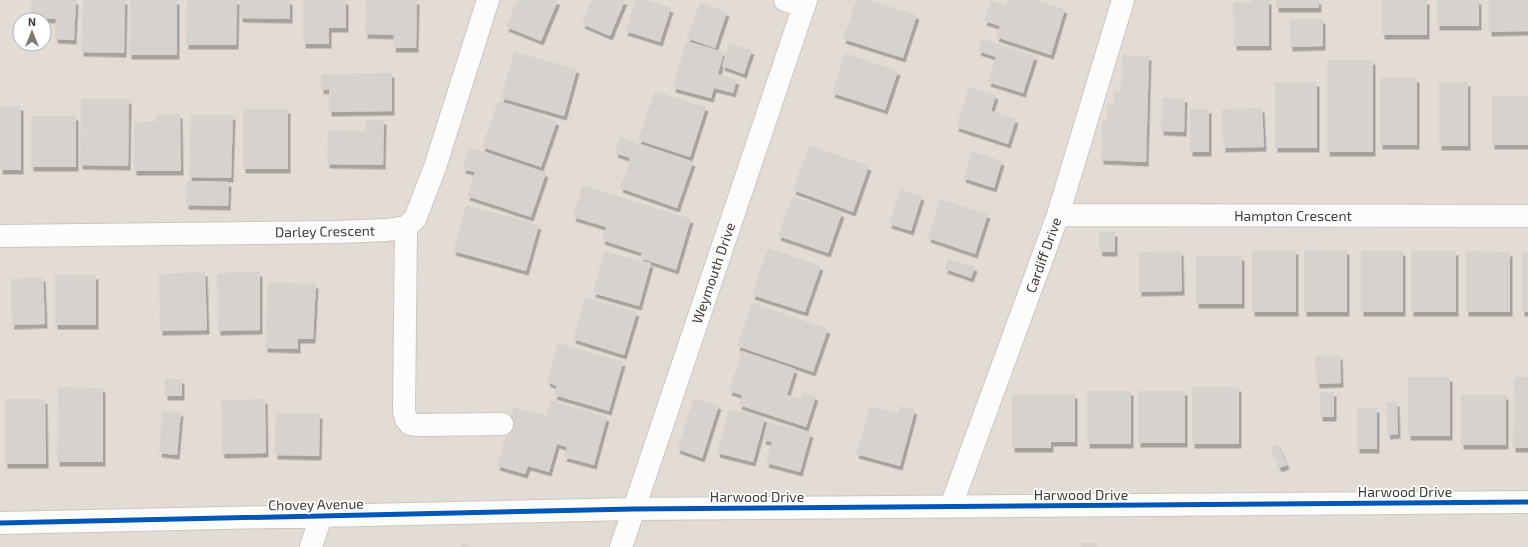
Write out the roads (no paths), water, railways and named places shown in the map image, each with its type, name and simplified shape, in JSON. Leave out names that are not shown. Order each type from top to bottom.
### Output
[{"type":"street","points":[[488,0],[435,167],[414,219],[406,227],[404,403],[406,419],[410,424],[419,426],[502,424]]},
{"type":"street","name":"Cardiff Drive","points":[[951,506],[1058,215],[1122,0]]},
{"type":"street","name":"Weymouth Drive","points":[[621,547],[799,2]]},
{"type":"street","name":"Hampton Crescent","points":[[1058,215],[1528,216]]},
{"type":"street","name":"Darley Crescent","points":[[0,236],[337,232],[387,230],[406,227]]},
{"type":"street","name":"Harwood Drive","points":[[633,509],[1528,502]]},
{"type":"street","name":"Chovey Avenue","points":[[0,523],[633,509]]},
{"type":"street","points":[[311,547],[322,516]]}]
